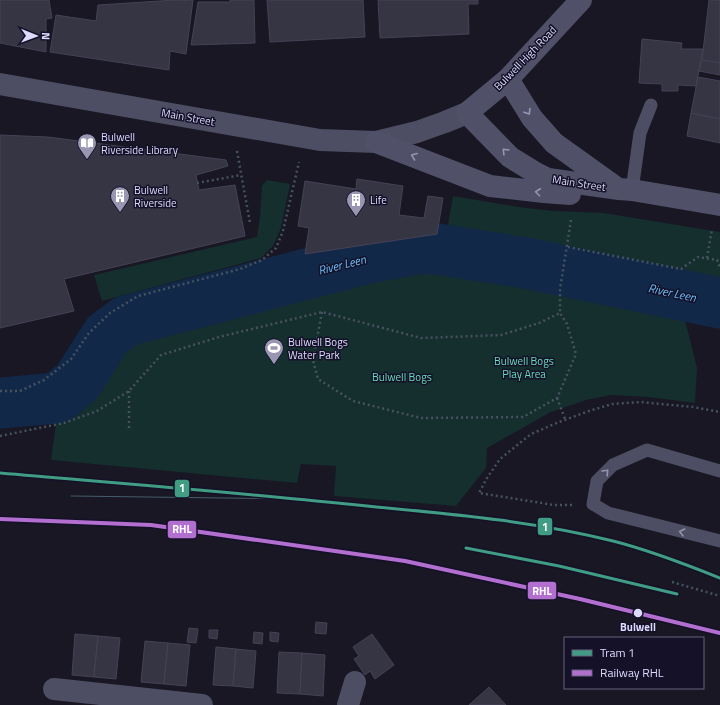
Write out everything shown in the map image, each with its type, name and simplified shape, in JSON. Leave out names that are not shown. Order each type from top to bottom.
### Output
[{"type":"main road","name":"Bulwell High Road","points":[[467,113],[508,79],[581,0]]},
{"type":"main road","name":"Main Street","points":[[508,79],[532,118],[554,143],[625,190]]},
{"type":"main road","name":"Main Street","points":[[467,113],[510,156],[548,179],[720,205]]},
{"type":"main road","name":"Main Street","points":[[376,142],[490,186],[575,194],[625,190]]},
{"type":"street","name":"Main Street","points":[[0,84],[320,140],[376,142],[417,132],[467,113]]},
{"type":"street","points":[[348,705],[355,682]]},
{"type":"street","points":[[54,689],[202,705]]},
{"type":"lane","points":[[625,190],[640,133],[651,105]]},
{"type":"lane","points":[[720,471],[647,450],[613,465],[597,482],[593,504],[608,513],[720,541]]},
{"type":"path","points":[[232,125],[250,223]]},
{"type":"path","points":[[0,391],[20,390],[44,380],[71,359],[89,333],[110,313],[138,296],[240,269],[262,260],[276,248],[283,231],[304,138]]},
{"type":"path","points":[[197,183],[241,175]]},
{"type":"path","points":[[322,312],[313,360],[318,379],[352,402],[421,418],[523,417],[557,398],[576,354],[567,324],[560,313],[560,289],[568,247],[575,194]]},
{"type":"path","points":[[706,258],[713,226]]},
{"type":"path","points":[[568,247],[681,269],[698,257],[706,258],[717,260],[720,268]]},
{"type":"path","points":[[0,436],[64,423],[97,411],[129,391],[161,355],[219,337],[322,312],[421,338],[501,335],[539,323],[560,313]]},
{"type":"path","points":[[129,391],[129,429]]},
{"type":"path","points":[[557,398],[566,419]]},
{"type":"path","points":[[593,504],[554,505],[479,493],[500,459],[531,434],[589,411],[612,404],[641,402],[693,407],[720,412]]},
{"type":"path","points":[[672,582],[720,596]]},
{"type":"green space","points":[[267,180],[290,184],[281,228],[273,246],[261,258],[102,301],[94,275],[257,237],[262,186]]},
{"type":"green space","points":[[453,196],[554,211],[604,213],[720,232],[720,291],[591,263],[446,236]]},
{"type":"green space","name":"Bulwell Bogs","points":[[432,259],[682,308],[697,368],[695,403],[648,397],[611,395],[586,400],[551,412],[487,448],[486,468],[456,506],[334,496],[336,466],[301,464],[297,483],[51,460],[58,410],[88,389],[105,366],[152,330],[372,269]]},
{"type":"building","points":[[0,0],[49,0],[52,18],[46,19],[46,52],[0,43]]},
{"type":"building","points":[[193,0],[186,54],[170,51],[169,70],[50,52],[56,15],[96,21],[98,5]]},
{"type":"building","points":[[230,0],[254,0],[255,43],[191,45],[198,2],[230,2]]},
{"type":"building","points":[[267,0],[363,0],[365,37],[270,42]]},
{"type":"building","points":[[378,0],[478,0],[478,4],[468,4],[469,34],[380,38]]},
{"type":"building","points":[[709,0],[720,0],[720,63],[702,60]]},
{"type":"building","points":[[642,39],[682,43],[681,49],[703,49],[696,86],[678,85],[678,91],[662,91],[662,84],[639,83]]},
{"type":"building","points":[[702,60],[720,63],[720,75],[699,71]]},
{"type":"building","points":[[698,77],[720,81],[720,119],[691,113]]},
{"type":"building","points":[[691,113],[720,119],[720,143],[687,136]]},
{"type":"building","name":"Bulwell Riverside","points":[[0,135],[48,137],[226,160],[228,166],[196,175],[199,190],[235,185],[245,236],[64,279],[74,311],[0,328]]},
{"type":"building","name":"Life","points":[[357,179],[403,186],[399,215],[424,218],[428,196],[443,198],[437,234],[305,254],[309,228],[298,226],[305,181],[356,189]]},
{"type":"building","points":[[316,622],[327,623],[326,634],[315,633]]},
{"type":"building","points":[[189,628],[198,629],[196,643],[187,642]]},
{"type":"building","points":[[209,630],[218,630],[217,639],[209,638]]},
{"type":"building","points":[[254,632],[263,633],[262,644],[253,643]]},
{"type":"building","points":[[270,632],[279,633],[278,642],[270,641]]},
{"type":"building","points":[[75,634],[98,636],[94,677],[72,675]]},
{"type":"building","points":[[372,634],[394,665],[375,679],[370,671],[365,675],[354,659],[359,656],[353,647]]},
{"type":"building","points":[[98,636],[120,638],[116,679],[94,677]]},
{"type":"building","points":[[145,641],[168,643],[164,684],[141,682]]},
{"type":"building","points":[[168,643],[190,645],[186,686],[164,684]]},
{"type":"building","points":[[216,647],[236,649],[233,686],[213,685]]},
{"type":"building","points":[[236,649],[256,651],[253,688],[233,686]]},
{"type":"building","points":[[279,652],[302,653],[300,694],[277,693]]},
{"type":"building","points":[[302,653],[325,655],[323,696],[300,694]]},
{"type":"building","points":[[489,687],[506,705],[469,705]]},
{"type":"waterway","name":"River Leen","points":[[0,403],[57,398],[77,382],[107,335],[126,321],[368,258],[418,249],[438,249],[531,264],[720,303]]},
{"type":"tram line","name":"1","points":[[0,473],[261,496],[514,522],[580,533],[613,541],[667,558],[720,578]]},
{"type":"tram line","points":[[71,496],[299,499]]},
{"type":"tram line","name":"1","points":[[466,548],[559,566],[677,594]]},
{"type":"rail line","name":"RHL","points":[[0,519],[151,525],[405,561],[580,599],[720,633]]},
{"type":"place","name":"Bulwell Riverside Library","points":[[87,160]]},
{"type":"place","name":"Bulwell Riverside","points":[[120,213]]},
{"type":"place","name":"Life","points":[[356,217]]},
{"type":"place","name":"Bulwell Bogs Water Park","points":[[274,365]]},
{"type":"place","name":"Bulwell","points":[[638,613]]},
{"type":"park label","name":"Bulwell Bogs Play Area","points":[[524,367]]}]
